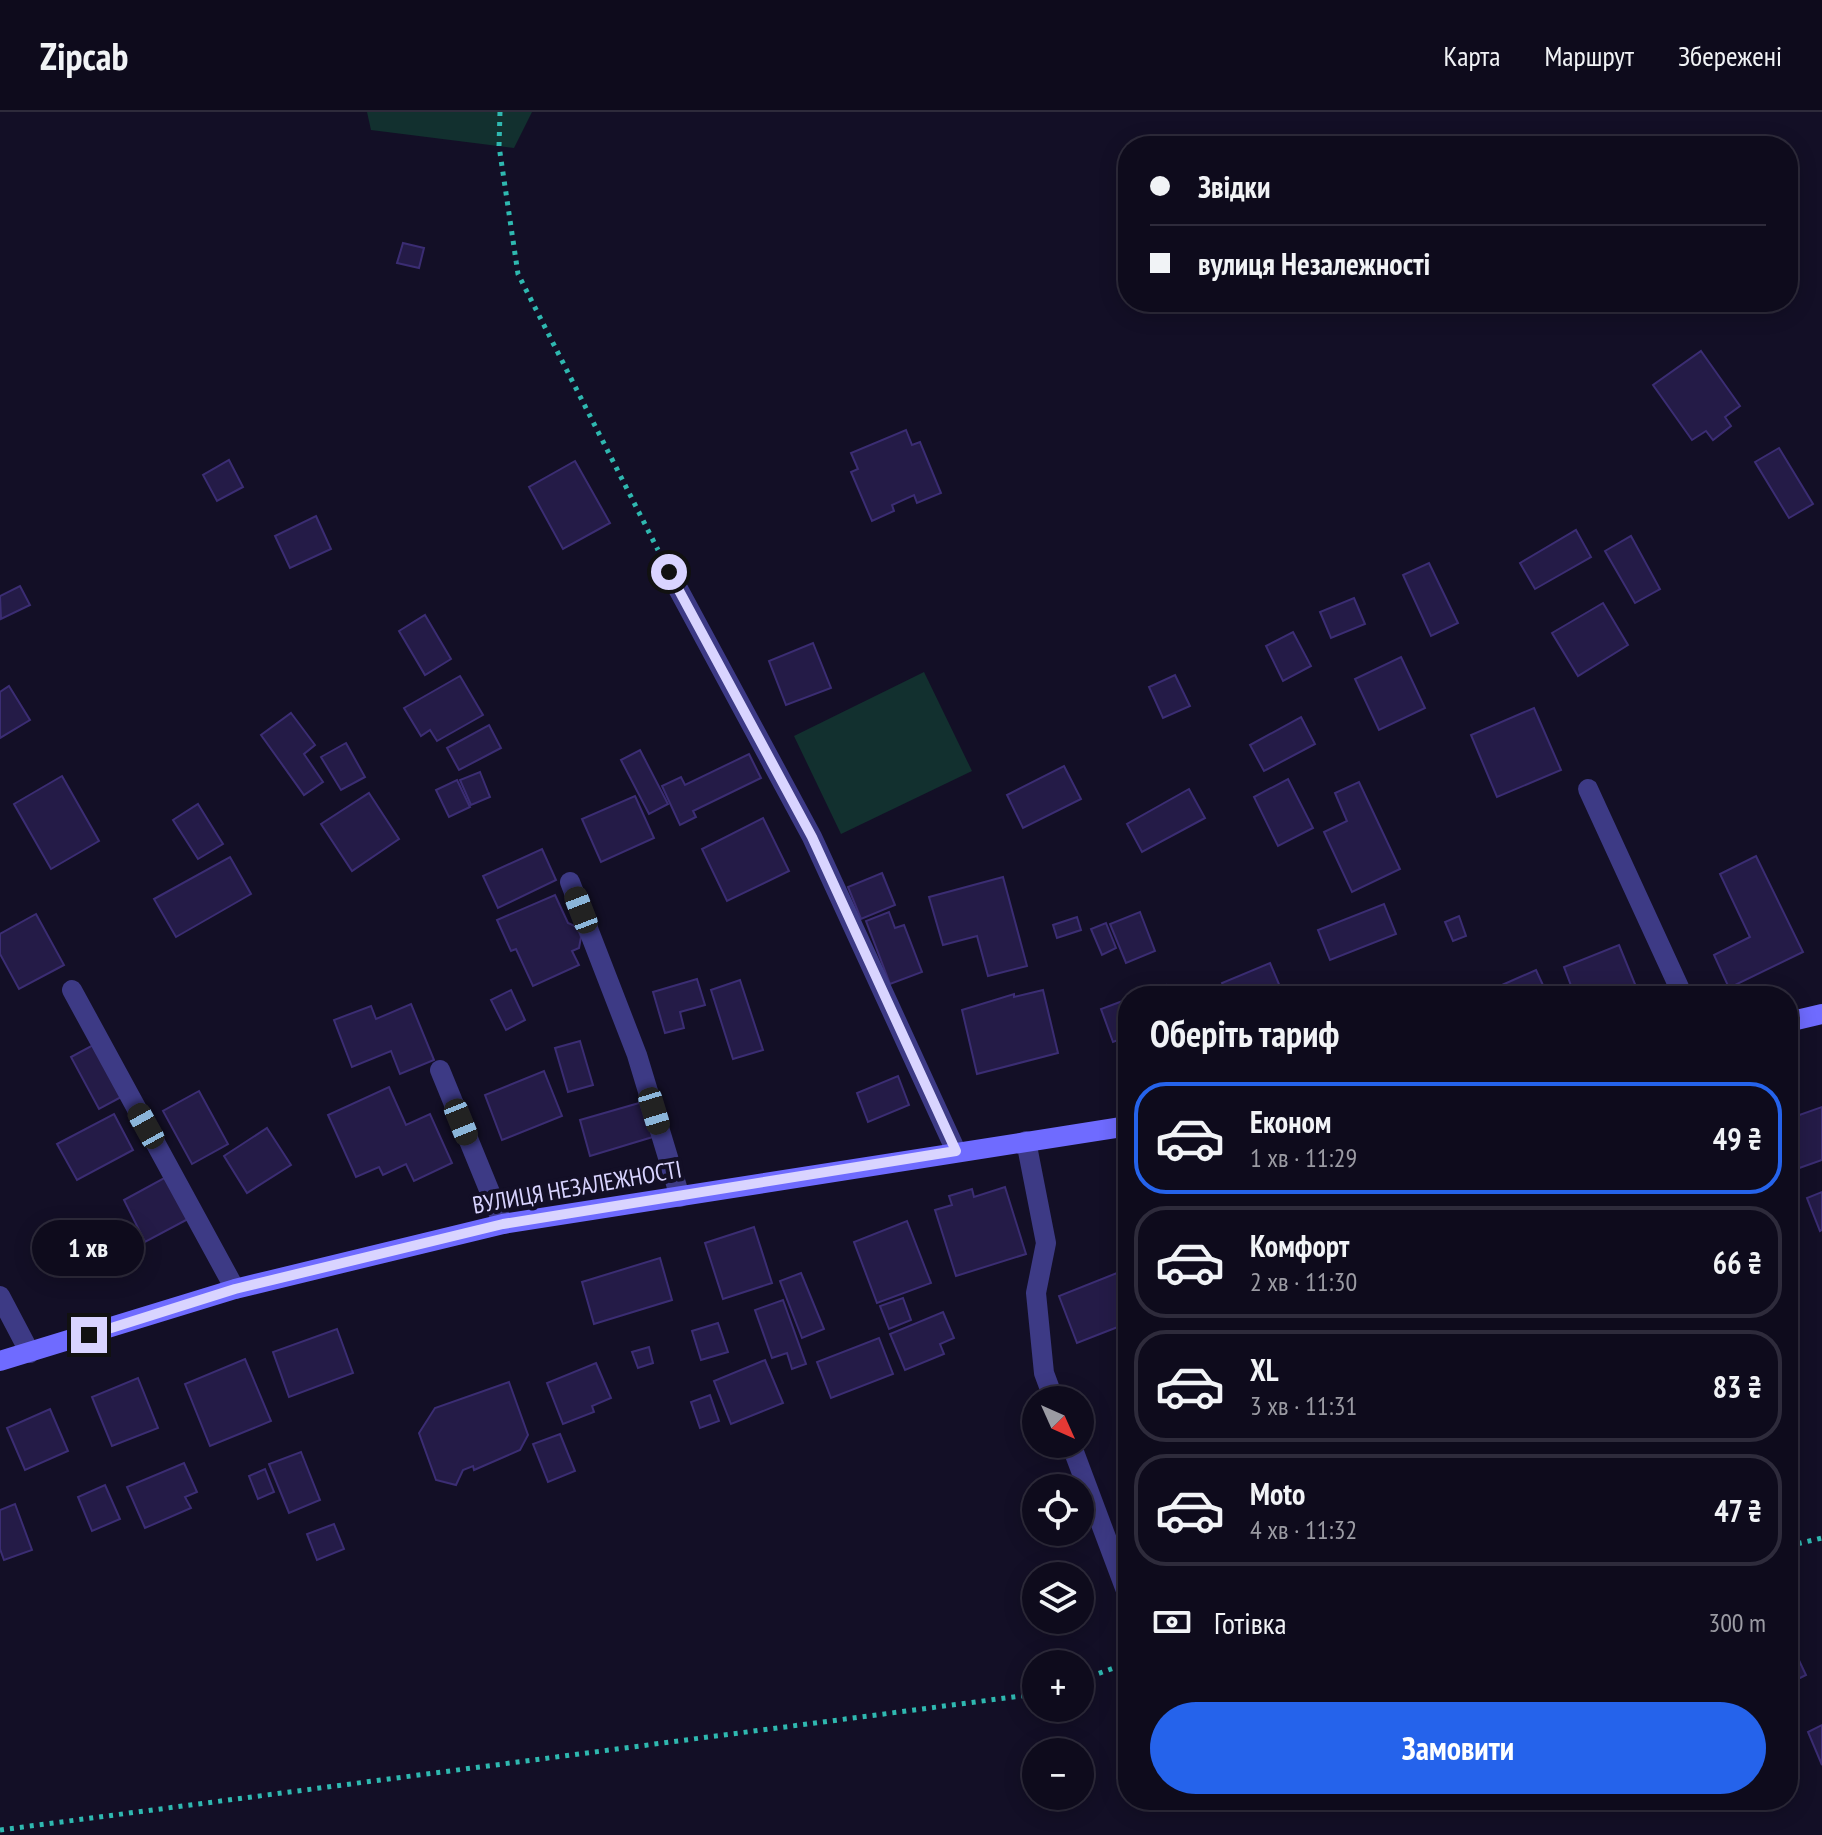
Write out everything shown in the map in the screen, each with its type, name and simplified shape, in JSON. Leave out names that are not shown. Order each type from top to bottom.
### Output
[{"type":"street","points":[[669,572],[812,837],[956,1151]]},
{"type":"street","points":[[1588,789],[1678,986]]},
{"type":"street","points":[[570,882],[637,1055],[680,1196]]},
{"type":"street","points":[[72,990],[235,1289]]},
{"type":"street","points":[[1798,1020],[1822,1014]]},
{"type":"street","points":[[440,1070],[503,1224]]},
{"type":"street","name":"ВУЛИЦЯ НЕЗАЛЕЖНОСТІ","points":[[0,1361],[235,1289],[503,1224],[1118,1127]]},
{"type":"street","points":[[1026,1141],[1046,1243],[1036,1293],[1044,1373],[1049,1386]]},
{"type":"street","points":[[0,1296],[30,1353]]},
{"type":"street","points":[[1076,1458],[1118,1569]]},
{"type":"path","points":[[500,112],[499,146],[518,274],[669,572]]},
{"type":"path","points":[[1798,1544],[1822,1538]]},
{"type":"path","points":[[1094,1675],[1118,1667]]},
{"type":"path","points":[[0,1830],[1022,1696]]},
{"type":"green space","points":[[367,112],[532,112],[514,148],[371,130]]},
{"type":"green space","points":[[924,672],[972,771],[841,834],[794,736]]},
{"type":"building","points":[[403,243],[424,248],[419,268],[397,263]]},
{"type":"building","points":[[1701,351],[1740,406],[1725,417],[1731,426],[1713,440],[1706,431],[1692,440],[1653,385]]},
{"type":"building","points":[[906,430],[912,445],[920,442],[941,493],[917,503],[914,495],[892,505],[894,511],[872,521],[851,472],[858,469],[851,453]]},
{"type":"building","points":[[1779,448],[1813,504],[1789,518],[1755,462]]},
{"type":"building","points":[[229,460],[243,487],[217,501],[203,475]]},
{"type":"building","points":[[575,461],[610,523],[563,549],[529,487]]},
{"type":"building","points":[[316,516],[331,549],[290,568],[275,536]]},
{"type":"building","points":[[1576,530],[1591,557],[1535,589],[1520,563]]},
{"type":"building","points":[[1631,536],[1660,589],[1635,603],[1605,551]]},
{"type":"building","points":[[1429,563],[1458,623],[1431,636],[1403,575]]},
{"type":"building","points":[[20,586],[30,605],[1,619],[0,596]]},
{"type":"building","points":[[1354,598],[1365,624],[1331,638],[1320,612]]},
{"type":"building","points":[[1603,603],[1628,645],[1578,676],[1552,633]]},
{"type":"building","points":[[425,615],[451,659],[425,675],[399,631]]},
{"type":"building","points":[[1293,632],[1311,666],[1283,681],[1266,646]]},
{"type":"building","points":[[813,643],[831,688],[786,705],[769,661]]},
{"type":"building","points":[[1401,657],[1425,708],[1379,730],[1355,679]]},
{"type":"building","points":[[1175,675],[1190,706],[1163,718],[1149,687]]},
{"type":"building","points":[[460,676],[483,715],[437,741],[430,730],[421,736],[404,708]]},
{"type":"building","points":[[9,686],[30,720],[0,738],[0,692]]},
{"type":"building","points":[[1534,708],[1561,770],[1497,797],[1471,735]]},
{"type":"building","points":[[291,713],[315,745],[304,754],[323,782],[304,795],[261,735]]},
{"type":"building","points":[[1301,717],[1315,744],[1264,771],[1250,745]]},
{"type":"building","points":[[489,725],[501,748],[459,770],[447,748]]},
{"type":"building","points":[[346,743],[365,777],[341,790],[321,757]]},
{"type":"building","points":[[640,750],[668,804],[649,814],[621,760]]},
{"type":"building","points":[[749,754],[761,778],[693,811],[696,817],[680,825],[662,786],[681,777],[685,785]]},
{"type":"building","points":[[1064,766],[1081,799],[1023,828],[1007,795]]},
{"type":"building","points":[[480,772],[490,797],[471,805],[460,780]]},
{"type":"building","points":[[62,776],[99,841],[51,869],[14,804]]},
{"type":"building","points":[[1288,779],[1313,828],[1278,846],[1254,797]]},
{"type":"building","points":[[457,780],[470,807],[449,817],[436,790]]},
{"type":"building","points":[[1359,782],[1400,869],[1352,892],[1324,832],[1347,821],[1335,793]]},
{"type":"building","points":[[1189,789],[1205,818],[1142,852],[1127,824]]},
{"type":"building","points":[[369,793],[399,839],[352,871],[321,824]]},
{"type":"building","points":[[635,796],[654,838],[601,862],[582,819]]},
{"type":"building","points":[[198,804],[223,844],[198,859],[173,820]]},
{"type":"building","points":[[763,818],[789,871],[727,901],[702,849]]},
{"type":"building","points":[[542,849],[556,880],[498,908],[483,876]]},
{"type":"building","points":[[1756,856],[1803,952],[1728,986],[1714,955],[1750,937],[1720,874]]},
{"type":"building","points":[[230,857],[251,894],[176,937],[154,899]]},
{"type":"building","points":[[882,873],[895,905],[861,919],[848,887]]},
{"type":"building","points":[[1003,877],[1027,966],[988,976],[977,936],[943,945],[929,897]]},
{"type":"building","points":[[555,895],[568,923],[577,927],[581,937],[579,948],[572,951],[579,965],[533,986],[516,949],[511,951],[497,920]]},
{"type":"building","points":[[1384,904],[1396,934],[1330,960],[1318,930]]},
{"type":"building","points":[[889,912],[895,928],[904,925],[922,972],[890,984],[866,921]]},
{"type":"building","points":[[1140,912],[1155,951],[1126,963],[1110,924]]},
{"type":"building","points":[[36,914],[64,965],[19,989],[0,954],[0,934]]},
{"type":"building","points":[[1459,916],[1466,936],[1453,941],[1445,922]]},
{"type":"building","points":[[1077,917],[1081,930],[1057,938],[1053,925]]},
{"type":"building","points":[[1106,923],[1116,948],[1102,955],[1091,929]]},
{"type":"building","points":[[1619,945],[1636,986],[1571,986],[1564,967]]},
{"type":"building","points":[[1270,963],[1280,986],[1223,986],[1222,983]]},
{"type":"building","points":[[1536,970],[1543,986],[1500,986]]},
{"type":"building","points":[[697,979],[705,1005],[680,1012],[684,1028],[665,1033],[653,992]]},
{"type":"building","points":[[740,980],[763,1050],[733,1059],[711,990]]},
{"type":"building","points":[[511,990],[525,1020],[506,1030],[491,1000]]},
{"type":"building","points":[[1043,990],[1058,1053],[977,1074],[962,1010],[1014,994],[1014,997]]},
{"type":"building","points":[[1118,1003],[1118,1040],[1113,1042],[1101,1009]]},
{"type":"building","points":[[411,1004],[434,1060],[400,1074],[391,1051],[352,1067],[334,1020],[371,1006],[376,1019]]},
{"type":"building","points":[[580,1041],[593,1085],[568,1092],[555,1048]]},
{"type":"building","points":[[95,1044],[123,1096],[99,1109],[71,1057]]},
{"type":"building","points":[[544,1071],[562,1116],[502,1140],[485,1095]]},
{"type":"building","points":[[898,1076],[909,1105],[868,1122],[857,1093]]},
{"type":"building","points":[[389,1087],[406,1125],[430,1114],[452,1163],[414,1181],[406,1164],[383,1175],[379,1167],[356,1177],[328,1115]]},
{"type":"building","points":[[199,1091],[228,1144],[192,1164],[163,1111]]},
{"type":"building","points":[[646,1101],[656,1136],[590,1156],[580,1120]]},
{"type":"building","points":[[1822,1107],[1822,1160],[1798,1168],[1798,1115]]},
{"type":"building","points":[[114,1114],[133,1150],[77,1180],[57,1144]]},
{"type":"building","points":[[267,1128],[291,1165],[247,1193],[224,1156]]},
{"type":"building","points":[[166,1177],[188,1219],[145,1242],[124,1200]]},
{"type":"building","points":[[1005,1187],[1026,1254],[956,1276],[935,1210],[952,1205],[949,1196],[972,1189],[974,1197]]},
{"type":"building","points":[[1822,1192],[1822,1230],[1820,1231],[1807,1198]]},
{"type":"building","points":[[907,1221],[931,1283],[877,1303],[854,1242]]},
{"type":"building","points":[[754,1227],[772,1283],[723,1299],[705,1243]]},
{"type":"building","points":[[660,1258],[672,1300],[594,1324],[582,1282]]},
{"type":"building","points":[[801,1273],[824,1329],[802,1338],[780,1281]]},
{"type":"building","points":[[1118,1273],[1118,1327],[1077,1343],[1059,1296]]},
{"type":"building","points":[[903,1298],[911,1320],[889,1329],[880,1306]]},
{"type":"building","points":[[783,1300],[806,1364],[792,1369],[787,1353],[772,1358],[755,1310]]},
{"type":"building","points":[[943,1312],[954,1338],[940,1344],[944,1354],[905,1370],[890,1334]]},
{"type":"building","points":[[718,1323],[728,1352],[701,1360],[692,1331]]},
{"type":"building","points":[[337,1329],[353,1373],[289,1397],[273,1352]]},
{"type":"building","points":[[879,1338],[893,1374],[831,1398],[817,1362]]},
{"type":"building","points":[[649,1347],[653,1363],[638,1368],[632,1352]]},
{"type":"building","points":[[245,1359],[271,1421],[210,1446],[185,1384]]},
{"type":"building","points":[[765,1360],[783,1403],[731,1424],[714,1381]]},
{"type":"building","points":[[596,1363],[611,1398],[592,1406],[594,1412],[563,1424],[547,1383]]},
{"type":"building","points":[[138,1378],[158,1428],[112,1446],[92,1397]]},
{"type":"building","points":[[509,1382],[528,1435],[520,1450],[474,1470],[473,1466],[463,1470],[456,1485],[436,1480],[419,1433],[435,1408]]},
{"type":"building","points":[[710,1395],[719,1421],[700,1428],[691,1402]]},
{"type":"building","points":[[50,1409],[68,1451],[25,1470],[7,1428]]},
{"type":"building","points":[[560,1434],[575,1471],[548,1482],[533,1444]]},
{"type":"building","points":[[301,1452],[320,1500],[289,1513],[269,1464]]},
{"type":"building","points":[[184,1463],[197,1492],[185,1497],[191,1508],[145,1528],[127,1487]]},
{"type":"building","points":[[265,1469],[274,1492],[258,1499],[249,1476]]},
{"type":"building","points":[[105,1485],[120,1519],[92,1531],[78,1497]]},
{"type":"building","points":[[15,1504],[32,1550],[4,1560],[0,1549],[0,1510]]},
{"type":"building","points":[[334,1524],[344,1549],[317,1560],[307,1534]]},
{"type":"building","points":[[1798,1658],[1806,1675],[1798,1679]]},
{"type":"building","points":[[1822,1725],[1822,1765],[1808,1732]]},
{"type":"route","points":[[89,1335],[235,1289],[503,1224],[956,1151],[812,837],[669,572]]}]
